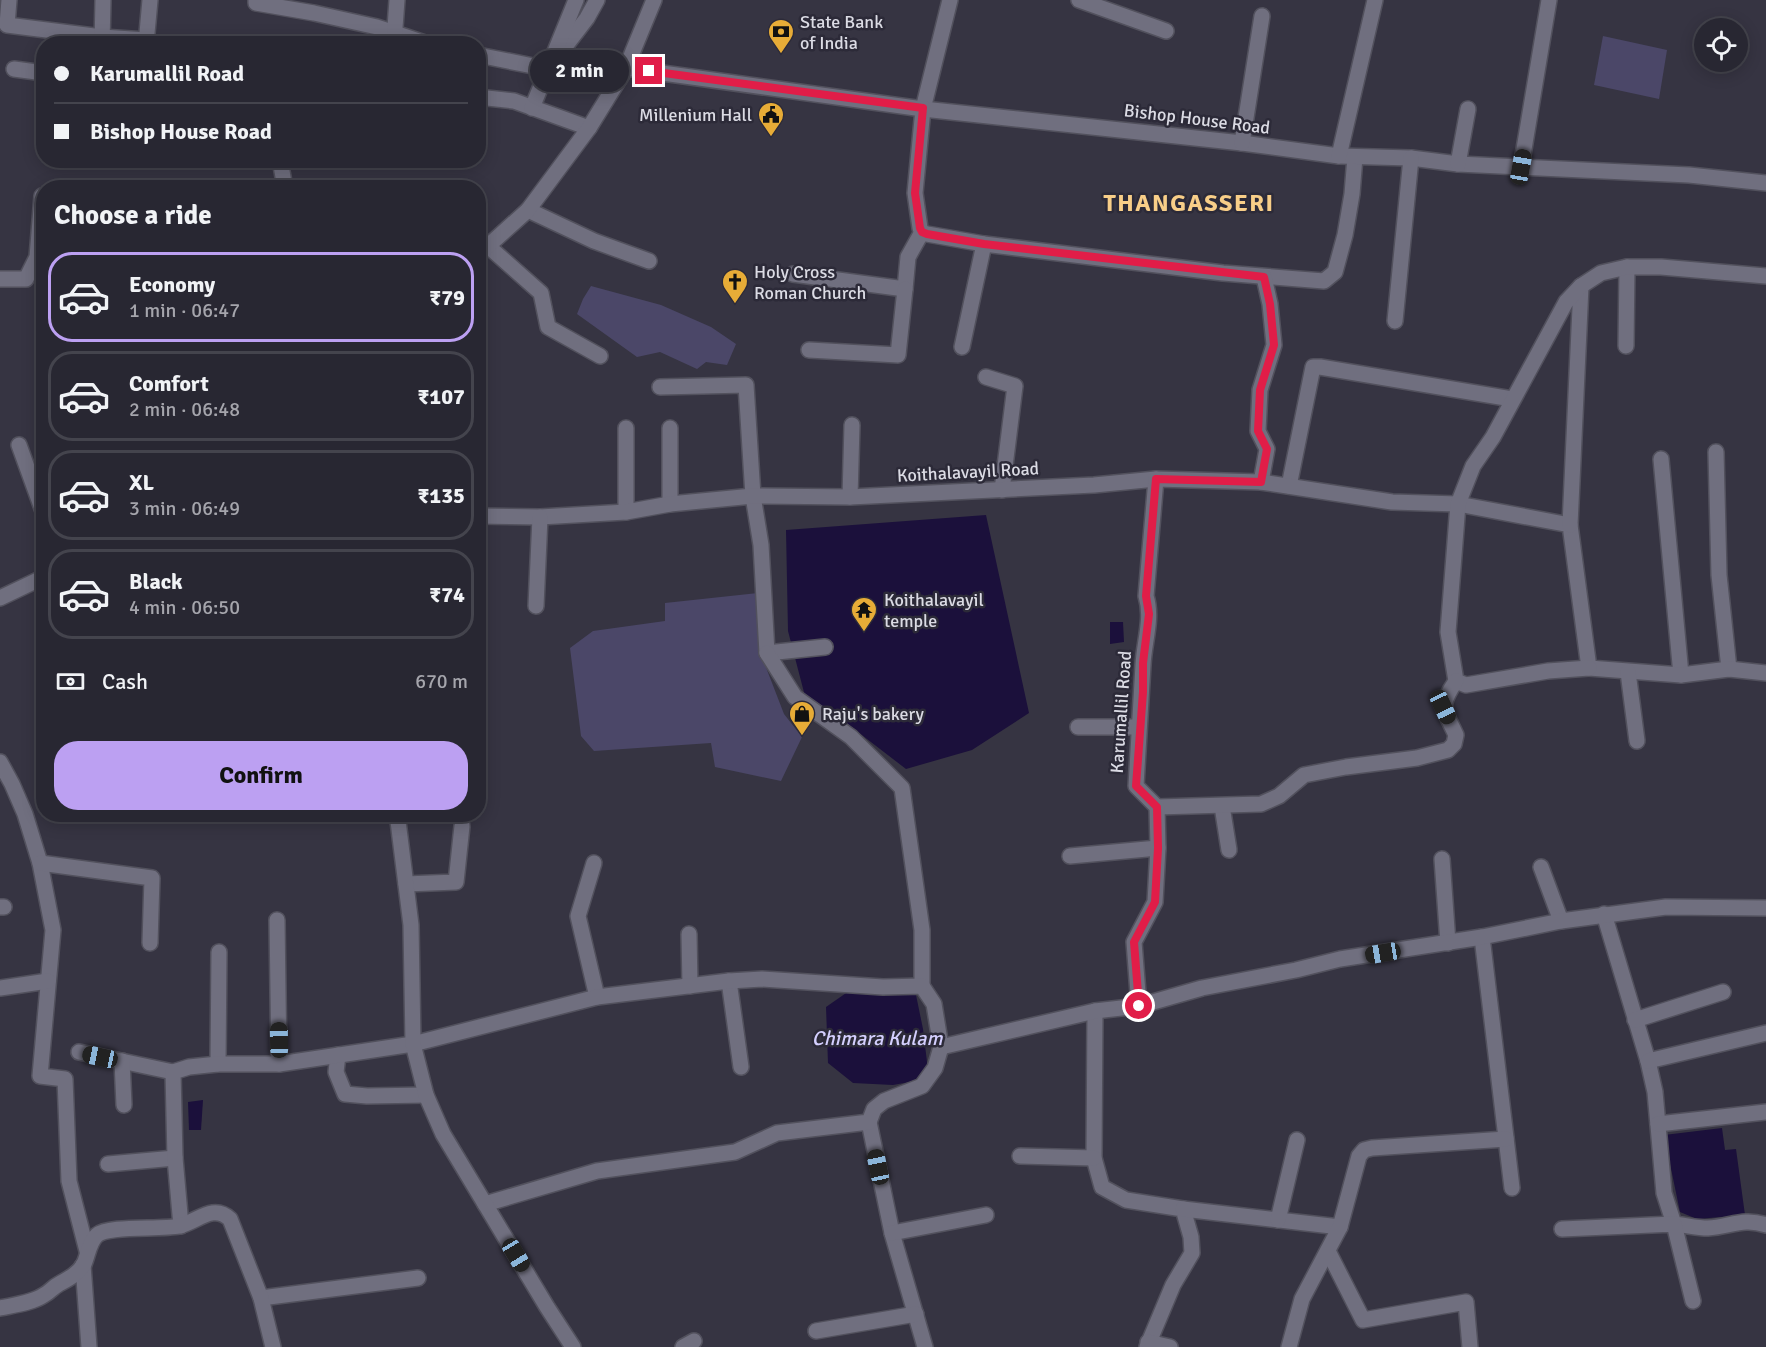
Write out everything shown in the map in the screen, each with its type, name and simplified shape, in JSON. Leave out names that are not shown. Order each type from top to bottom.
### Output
[{"type":"street","points":[[9,0],[3,25],[76,36]]},
{"type":"street","points":[[102,36],[103,0]]},
{"type":"street","points":[[147,36],[150,0]]},
{"type":"street","points":[[256,0],[256,3],[314,13],[388,36]]},
{"type":"street","points":[[394,36],[397,0]]},
{"type":"street","points":[[532,108],[576,0]]},
{"type":"street","points":[[548,69],[587,18],[597,0]]},
{"type":"street","points":[[486,248],[528,210],[589,128],[626,68],[653,0]]},
{"type":"street","points":[[809,350],[898,355],[908,256],[922,232],[915,193],[923,108],[950,0]]},
{"type":"street","points":[[1079,0],[1166,31]]},
{"type":"street","points":[[1339,156],[1375,0]]},
{"type":"street","points":[[1521,167],[1550,0]]},
{"type":"street","points":[[1242,143],[1262,16]]},
{"type":"street","points":[[486,57],[548,69]]},
{"type":"street","name":"Bishop House Road","points":[[626,68],[923,108],[1339,156],[1411,158],[1458,164],[1689,175],[1766,183]]},
{"type":"street","points":[[14,69],[36,73]]},
{"type":"street","points":[[486,99],[514,101],[589,128]]},
{"type":"street","points":[[1458,164],[1468,109]]},
{"type":"street","points":[[922,232],[984,244],[1264,277],[1324,281],[1335,272],[1352,194],[1355,157]]},
{"type":"street","points":[[1395,321],[1411,158]]},
{"type":"street","points":[[528,210],[594,241],[649,261]]},
{"type":"street","points":[[962,347],[984,244]]},
{"type":"street","points":[[486,253],[541,293],[548,327],[600,356]]},
{"type":"street","points":[[0,279],[26,279],[36,264]]},
{"type":"street","points":[[1626,346],[1627,267]]},
{"type":"street","points":[[1139,1006],[1134,942],[1155,902],[1158,848],[1157,807],[1261,804],[1279,796],[1304,775],[1417,758],[1448,750],[1454,744],[1456,735],[1443,707],[1445,696],[1456,681],[1448,632],[1458,504],[1473,466],[1493,437],[1566,302],[1581,286],[1602,273],[1627,267],[1661,267],[1766,276]]},
{"type":"street","points":[[793,274],[905,289]]},
{"type":"street","points":[[1261,482],[1267,449],[1258,431],[1260,390],[1274,345],[1270,304],[1264,277]]},
{"type":"street","points":[[1581,286],[1570,525],[1589,668]]},
{"type":"street","points":[[1289,486],[1313,367],[1512,399]]},
{"type":"street","points":[[986,377],[1015,386],[1002,490]]},
{"type":"street","points":[[660,387],[746,386],[753,496],[761,545],[767,653],[795,697],[851,737],[902,788],[922,930],[922,986],[934,1004],[941,1047],[935,1068],[922,1086],[884,1101],[874,1109],[868,1122],[892,1233],[925,1347]]},
{"type":"street","points":[[850,497],[852,425]]},
{"type":"street","points":[[626,428],[626,512]]},
{"type":"street","points":[[670,428],[670,504]]},
{"type":"street","points":[[20,445],[36,491]]},
{"type":"street","points":[[1716,452],[1719,575],[1729,669]]},
{"type":"street","points":[[1661,459],[1681,675]]},
{"type":"street","name":"Koithalavayil Road","points":[[486,516],[540,517],[626,512],[670,504],[753,496],[850,497],[1002,490],[1156,479],[1261,482],[1392,502],[1458,504],[1570,525]]},
{"type":"street","name":"Karumallil Road","points":[[1156,479],[1146,596],[1149,614],[1143,663],[1136,786],[1157,807]]},
{"type":"street","points":[[536,606],[540,517]]},
{"type":"street","points":[[0,598],[36,581]]},
{"type":"street","points":[[767,653],[825,647]]},
{"type":"street","points":[[1456,681],[1466,685],[1548,671],[1589,668],[1681,675],[1729,669],[1766,672]]},
{"type":"street","points":[[1628,672],[1637,741]]},
{"type":"street","points":[[1078,727],[1139,727]]},
{"type":"street","points":[[0,762],[25,814],[40,863],[53,930],[40,1076],[65,1079],[69,1181],[85,1258],[89,1347]]},
{"type":"street","points":[[1222,806],[1229,850]]},
{"type":"street","points":[[398,822],[411,925],[413,1044],[426,1095],[443,1134],[573,1347]]},
{"type":"street","points":[[406,884],[456,882],[462,826]]},
{"type":"street","points":[[1070,856],[1158,848]]},
{"type":"street","points":[[1442,859],[1448,943]]},
{"type":"street","points":[[40,863],[152,878],[150,943]]},
{"type":"street","points":[[594,863],[578,916],[597,997]]},
{"type":"street","points":[[1541,867],[1561,921]]},
{"type":"street","points":[[941,1047],[1095,1011],[1139,1006],[1202,988],[1340,959],[1482,938],[1561,921],[1666,907],[1766,908]]},
{"type":"street","points":[[1604,914],[1648,1061],[1655,1092],[1664,1192],[1693,1301]]},
{"type":"street","points":[[277,921],[279,1064]]},
{"type":"street","points":[[689,934],[690,986]]},
{"type":"street","points":[[1482,938],[1512,1188]]},
{"type":"street","points":[[218,1064],[219,952]]},
{"type":"street","points":[[79,1052],[173,1072],[189,1067],[218,1064],[279,1064],[413,1044],[597,997],[762,979],[883,987],[922,986]]},
{"type":"street","points":[[0,988],[48,981]]},
{"type":"street","points":[[729,981],[741,1067]]},
{"type":"street","points":[[1635,1020],[1723,992]]},
{"type":"street","points":[[1095,1011],[1094,1158],[1102,1187],[1126,1200],[1340,1227]]},
{"type":"street","points":[[1648,1061],[1766,1032]]},
{"type":"street","points":[[338,1055],[336,1072],[345,1094],[426,1095]]},
{"type":"street","points":[[122,1061],[124,1105]]},
{"type":"street","points":[[173,1072],[175,1158],[181,1226]]},
{"type":"street","points":[[1658,1124],[1766,1112]]},
{"type":"street","points":[[485,1204],[597,1171],[735,1152],[777,1133],[868,1122]]},
{"type":"street","points":[[1288,1347],[1302,1299],[1340,1227],[1359,1156],[1364,1150],[1506,1139]]},
{"type":"street","points":[[1278,1220],[1297,1140]]},
{"type":"street","points":[[1020,1156],[1094,1158]]},
{"type":"street","points":[[108,1164],[175,1158]]},
{"type":"street","points":[[1170,1347],[1148,1345],[1173,1285],[1192,1253],[1191,1237],[1183,1209]]},
{"type":"street","points":[[0,1308],[44,1296],[56,1285],[71,1277],[85,1258],[97,1235],[108,1230],[181,1226],[201,1215],[213,1213],[225,1215],[230,1220],[261,1298],[273,1347]]},
{"type":"street","points":[[892,1233],[986,1215]]},
{"type":"street","points":[[1562,1229],[1674,1224],[1709,1228],[1741,1221],[1766,1225]]},
{"type":"street","points":[[1328,1251],[1363,1320],[1466,1302],[1470,1347]]},
{"type":"street","points":[[261,1298],[418,1278]]},
{"type":"street","points":[[816,1331],[916,1314]]},
{"type":"shaded area","points":[[1603,36],[1667,50],[1659,99],[1594,85]]},
{"type":"shaded area","points":[[591,286],[661,305],[711,327],[736,344],[727,365],[706,362],[697,369],[660,352],[637,357],[577,314]]},
{"type":"shaded area","points":[[758,593],[762,657],[784,714],[802,737],[781,781],[715,767],[711,743],[594,751],[581,736],[570,648],[593,631],[665,621],[665,603]]},
{"type":"water","points":[[986,515],[1029,713],[972,750],[906,769],[841,719],[806,700],[788,631],[786,530]]},
{"type":"water","points":[[1110,622],[1123,622],[1124,642],[1110,644]]},
{"type":"water","name":"Chimara Kulam","points":[[915,990],[928,1070],[915,1081],[893,1085],[853,1083],[828,1063],[826,1007],[849,991]]},
{"type":"water","points":[[203,1100],[201,1130],[189,1130],[188,1102]]},
{"type":"water","points":[[1722,1128],[1725,1150],[1736,1149],[1745,1215],[1697,1219],[1680,1212],[1664,1135]]},
{"type":"place","name":"State Bank of India","points":[[781,55]]},
{"type":"place","name":"Millenium Hall","points":[[771,138]]},
{"type":"place","name":"Holy Cross Roman Church","points":[[735,305]]},
{"type":"place","name":"Koithalavayil temple","points":[[864,633]]},
{"type":"place","name":"Raju's bakery","points":[[802,737]]},
{"type":"district","name":"THANGASSERI","points":[[1189,203]]},
{"type":"route","points":[[649,71],[923,108],[915,193],[920,228],[927,234],[984,244],[1264,277],[1270,304],[1274,345],[1260,390],[1258,431],[1267,449],[1261,482],[1156,479],[1146,596],[1149,614],[1143,663],[1136,786],[1157,807],[1158,848],[1155,902],[1134,942],[1139,1006]]}]
